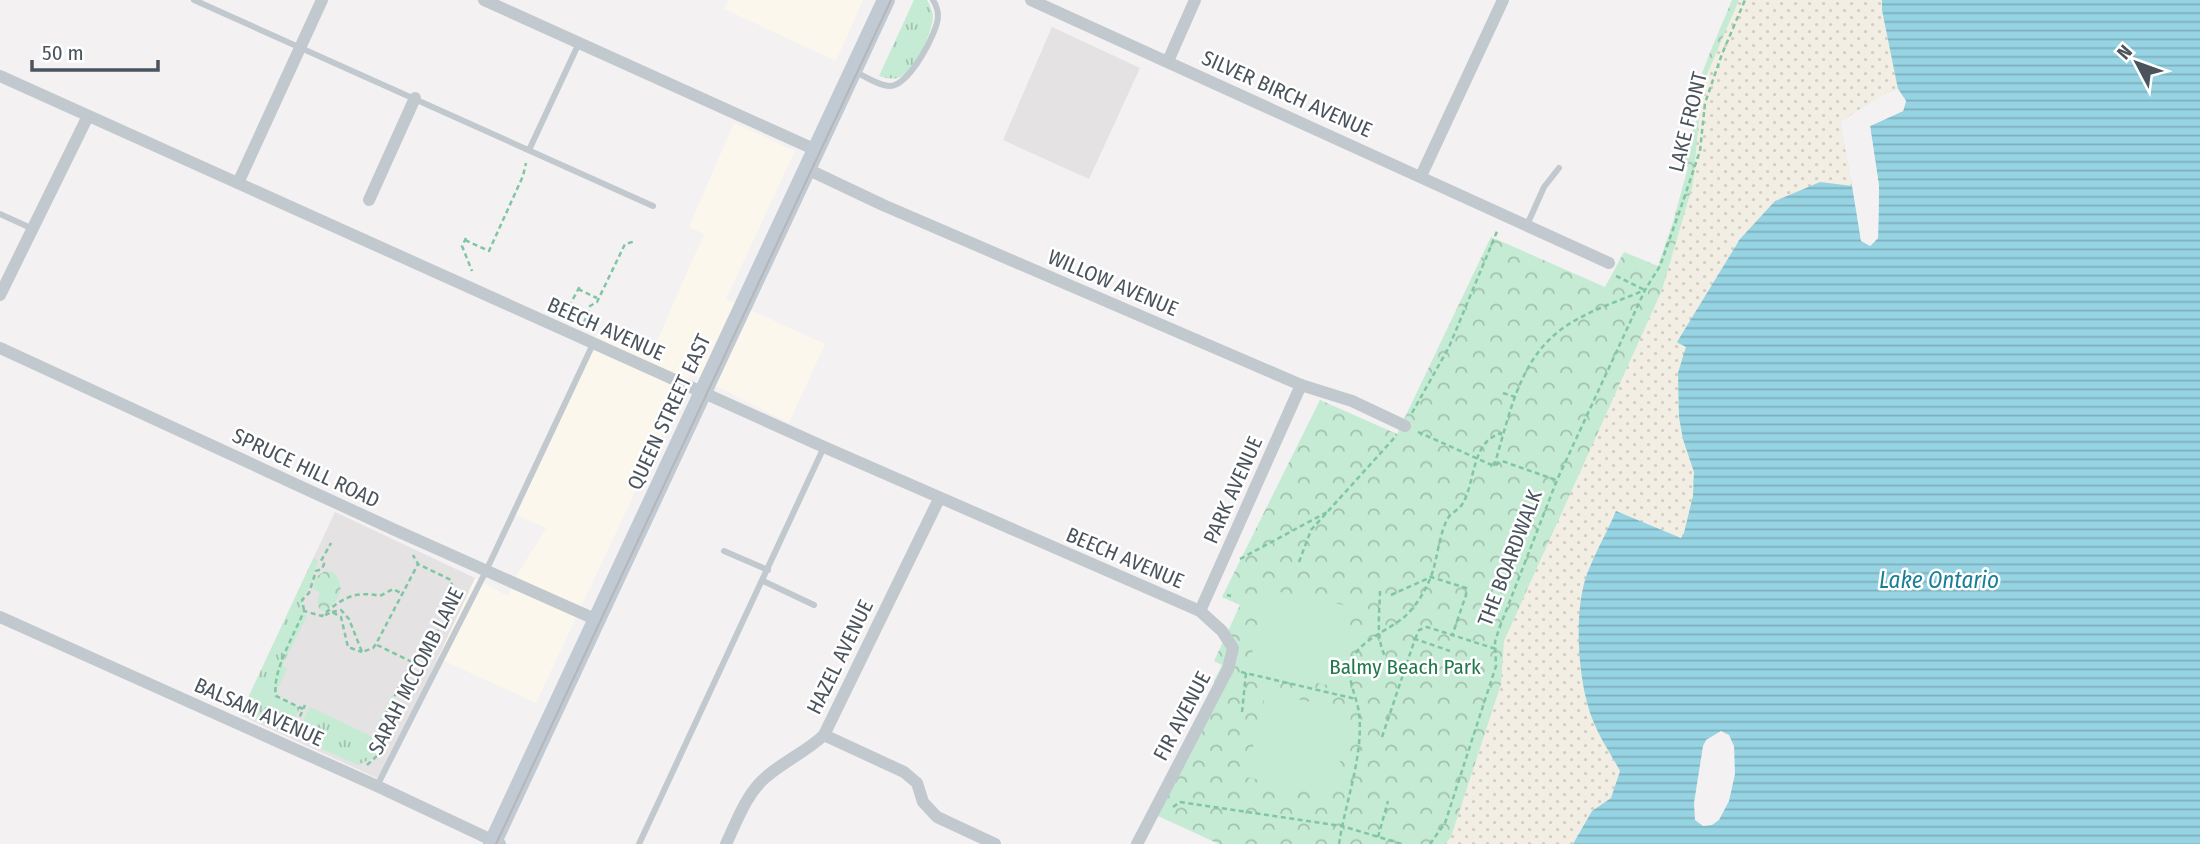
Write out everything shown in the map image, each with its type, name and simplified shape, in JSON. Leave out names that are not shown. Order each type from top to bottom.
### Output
[{"type":"main road","name":"QUEEN STREET EAST","points":[[495,843],[886,0]]},
{"type":"street","points":[[238,183],[322,0]]},
{"type":"street","points":[[484,0],[816,149]]},
{"type":"street","name":"SILVER BIRCH AVENUE","points":[[1031,0],[1609,263]]},
{"type":"street","points":[[1168,61],[1195,0]]},
{"type":"street","points":[[1421,176],[1503,0]]},
{"type":"street","name":"BEECH AVENUE","points":[[0,76],[939,499],[1200,611]]},
{"type":"street","points":[[369,200],[415,98]]},
{"type":"street","points":[[0,295],[88,116]]},
{"type":"street","name":"WILLOW AVENUE","points":[[807,169],[1301,385],[1352,401],[1405,426]]},
{"type":"street","name":"SPRUCE HILL ROAD","points":[[0,348],[597,620]]},
{"type":"street","name":"PARK AVENUE","points":[[1200,611],[1301,385]]},
{"type":"street","name":"HAZEL AVENUE","points":[[726,844],[746,803],[764,779],[824,735],[939,499]]},
{"type":"street","name":"FIR AVENUE","points":[[1137,844],[1228,669],[1233,648],[1222,631],[1200,611]]},
{"type":"street","name":"BALSAM AVENUE","points":[[0,617],[377,786],[495,843]]},
{"type":"street","points":[[824,735],[904,772],[917,783],[923,802],[937,817],[995,844]]},
{"type":"lane","points":[[194,0],[653,206]]},
{"type":"lane","points":[[853,71],[890,86],[907,78],[918,64],[938,18],[933,0]]},
{"type":"lane","points":[[529,150],[579,43]]},
{"type":"lane","points":[[1527,225],[1544,187],[1559,168]]},
{"type":"lane","points":[[0,214],[33,229]]},
{"type":"lane","name":"SARAH MCCOMB LANE","points":[[377,786],[486,571],[593,344]]},
{"type":"lane","points":[[639,844],[824,447]]},
{"type":"lane","points":[[724,551],[768,570]]},
{"type":"lane","points":[[763,581],[814,605]]},
{"type":"path","name":"LAKE FRONT","points":[[1645,290],[1660,266],[1681,207],[1700,151],[1705,103],[1745,0]]},
{"type":"path","points":[[475,281],[462,246],[465,239],[489,251],[523,176],[529,150]]},
{"type":"path","points":[[1299,562],[1311,530],[1405,426],[1449,347],[1504,215]]},
{"type":"path","points":[[584,322],[590,306],[599,299],[625,244],[636,241]]},
{"type":"path","points":[[1609,263],[1614,275],[1645,290]]},
{"type":"path","points":[[567,310],[579,288],[599,299]]},
{"type":"path","points":[[1494,466],[1502,433],[1530,363],[1558,331],[1583,316],[1645,290]]},
{"type":"path","name":"THE BOARDWALK","points":[[1430,844],[1445,823],[1494,672],[1499,629],[1557,480],[1645,290]]},
{"type":"path","points":[[1503,393],[1515,397]]},
{"type":"path","points":[[1405,426],[1494,466]]},
{"type":"path","points":[[1339,844],[1359,739],[1360,715],[1349,670],[1352,659],[1361,647],[1409,612],[1431,577],[1449,517],[1463,505],[1476,458],[1494,435],[1502,433]]},
{"type":"path","points":[[1494,466],[1502,461],[1557,480]]},
{"type":"path","points":[[1231,564],[1332,509]]},
{"type":"path","points":[[290,738],[304,707],[276,696],[275,691],[281,664],[304,611],[302,600],[309,593],[316,572],[322,569],[324,564],[321,561],[331,543]]},
{"type":"path","points":[[364,772],[368,763],[379,754],[393,714],[395,695],[412,662],[427,653],[454,597],[452,580],[418,564],[414,557]]},
{"type":"path","points":[[332,612],[341,617],[348,647],[362,652],[373,648],[418,564]]},
{"type":"path","points":[[1391,595],[1431,577],[1467,590],[1452,636]]},
{"type":"path","points":[[322,615],[340,600],[365,593],[380,596],[393,589],[403,594]]},
{"type":"path","points":[[1380,591],[1378,636],[1389,661],[1415,669]]},
{"type":"path","points":[[304,611],[322,615],[341,610],[349,619],[362,652]]},
{"type":"path","points":[[1382,737],[1419,630],[1426,627],[1496,649]]},
{"type":"path","points":[[1415,639],[1450,651]]},
{"type":"path","points":[[376,644],[412,662]]},
{"type":"path","points":[[1234,671],[1356,699]]},
{"type":"path","points":[[1242,712],[1246,674]]},
{"type":"path","points":[[1378,837],[1388,801]]},
{"type":"path","points":[[1169,812],[1180,803],[1342,826],[1402,844]]},
{"type":"shaded area","points":[[729,0],[863,0],[836,61],[724,9]]},
{"type":"shaded area","points":[[1052,27],[1140,68],[1089,179],[1003,140]]},
{"type":"shaded area","points":[[734,123],[795,151],[726,299],[825,344],[789,423],[691,373],[536,703],[438,658],[475,578],[508,596],[518,573],[546,528],[511,513],[597,334],[649,359],[704,234],[689,227]]},
{"type":"shaded area","points":[[335,512],[475,578],[381,780],[240,715]]},
{"type":"green space","points":[[914,0],[927,0],[933,16],[922,50],[906,74],[892,79],[879,76]]},
{"type":"green space","name":"Balmy Beach Park","points":[[1732,0],[1882,0],[1898,89],[1881,95],[1840,122],[1852,186],[1820,182],[1573,844],[1219,844],[1158,816],[1216,694],[1214,681],[1222,665],[1214,661],[1240,605],[1222,597],[1320,400],[1397,434],[1491,237],[1605,287],[1624,252],[1658,266],[1688,167],[1680,163],[1700,112],[1702,86],[1706,76],[1702,74]]},
{"type":"green space","points":[[314,557],[318,562],[310,586],[301,599],[302,612],[307,616],[282,665],[287,669],[276,692],[280,699],[300,708],[288,734],[241,713]]},
{"type":"green space","points":[[325,571],[333,572],[341,588],[335,602],[326,611],[320,610],[317,603],[320,593],[313,588],[316,577]]},
{"type":"green space","points":[[1265,589],[1353,607],[1337,687],[1249,669]]},
{"type":"green space","points":[[1266,692],[1352,711],[1332,796],[1246,777]]},
{"type":"green space","points":[[391,696],[391,718],[378,739],[374,755],[358,765],[295,737],[310,707],[373,737]]},
{"type":"sand","points":[[1739,0],[1882,0],[1898,89],[1881,95],[1840,122],[1852,186],[1820,182],[1677,343],[1686,347],[1678,373],[1679,417],[1694,472],[1693,496],[1684,533],[1681,539],[1616,511],[1581,600],[1583,680],[1592,718],[1620,771],[1611,798],[1592,811],[1573,844],[1445,844],[1451,837],[1501,684],[1504,641],[1662,290],[1693,184],[1702,86]]},
{"type":"water","name":"Lake Ontario","points":[[1882,0],[2200,0],[2200,844],[1573,844],[1592,811],[1611,798],[1620,771],[1595,725],[1583,686],[1579,627],[1587,574],[1616,511],[1681,538],[1684,533],[1693,496],[1694,472],[1679,417],[1678,373],[1686,347],[1677,342],[1740,239],[1775,201],[1820,182],[1852,186],[1861,240],[1870,246],[1878,238],[1879,186],[1870,126],[1903,111],[1906,101],[1898,89]]},
{"type":"pier","points":[[1898,89],[1906,101],[1903,111],[1870,126],[1879,186],[1878,238],[1870,246],[1861,241],[1852,182],[1856,185],[1864,238],[1869,242],[1874,236],[1875,186],[1866,126],[1900,109],[1902,102],[1895,90]]},
{"type":"pier","points":[[1721,731],[1729,735],[1734,746],[1735,774],[1729,801],[1719,820],[1712,825],[1703,826],[1695,820],[1694,803],[1703,746],[1706,740]]},
{"type":"tram line","points":[[496,844],[891,0]]}]
